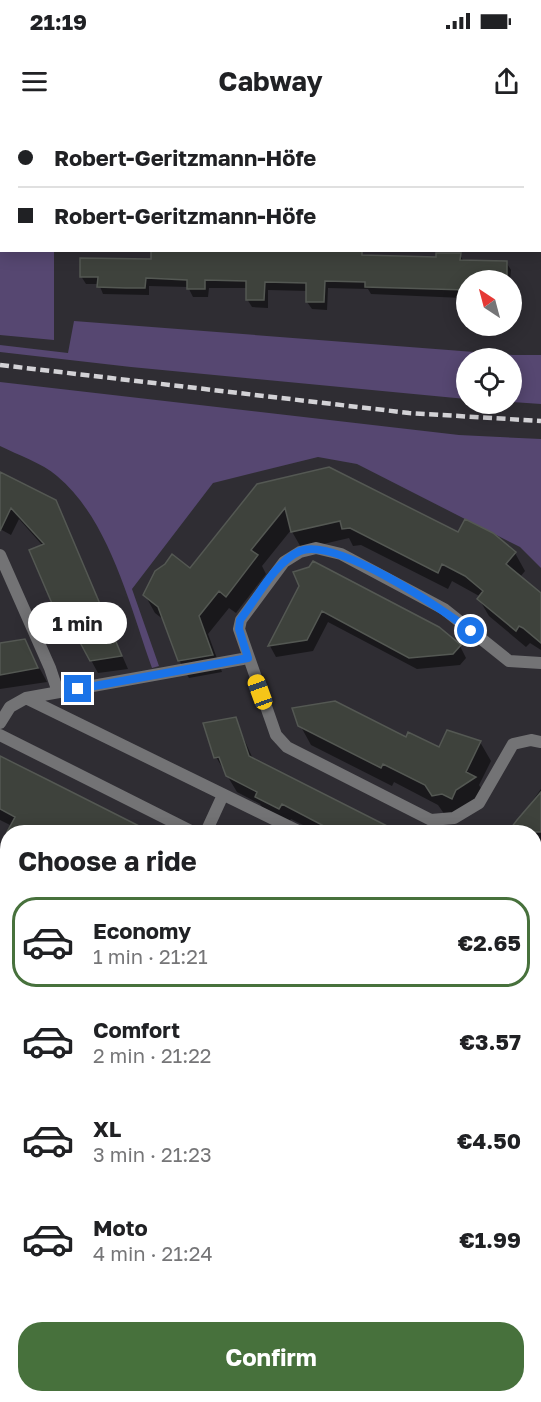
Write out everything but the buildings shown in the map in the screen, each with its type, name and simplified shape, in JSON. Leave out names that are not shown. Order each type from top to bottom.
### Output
[{"type":"street","points":[[541,663],[509,661],[444,609],[341,554],[316,548],[300,552],[284,562],[240,620],[239,629],[248,658],[276,735],[287,747],[431,820],[454,819],[479,804],[513,744],[531,740],[541,742]]},
{"type":"street","points":[[0,555],[50,668],[58,692]]},
{"type":"street","points":[[0,723],[10,707],[26,698],[248,658]]},
{"type":"street","points":[[26,698],[285,825]]},
{"type":"street","points":[[0,735],[179,825]]},
{"type":"street","points":[[209,825],[223,795]]},
{"type":"shaded area","points":[[0,252],[54,252],[54,340],[0,335]]},
{"type":"shaded area","points":[[74,321],[456,351],[456,398],[0,352],[0,345],[68,353]]},
{"type":"shaded area","points":[[522,355],[541,355],[541,404],[522,403]]},
{"type":"shaded area","points":[[0,382],[459,435],[541,439],[541,568],[520,547],[357,464],[318,457],[213,483],[132,589],[159,666],[152,668],[116,565],[91,515],[75,494],[51,471],[0,446]]},
{"type":"railway","points":[[0,365],[409,413],[541,421]]},
{"type":"route","points":[[78,689],[248,658],[239,629],[240,620],[284,562],[300,552],[316,548],[341,554],[444,609],[471,631]]}]
